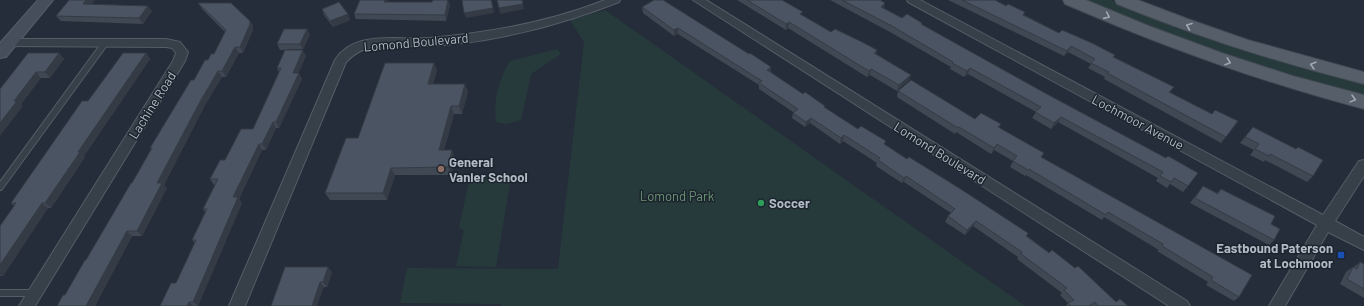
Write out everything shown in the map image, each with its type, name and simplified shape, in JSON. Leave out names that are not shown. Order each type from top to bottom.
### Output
[{"type":"main road","points":[[1071,0],[1211,56],[1272,76],[1364,102]]},
{"type":"main road","points":[[1123,0],[1195,28],[1252,47],[1364,78]]},
{"type":"street","points":[[5,48],[46,0]]},
{"type":"street","name":"Lomond Boulevard","points":[[237,306],[341,60],[352,49],[366,44],[421,42],[504,32],[553,22],[615,0]]},
{"type":"street","name":"Lomond Boulevard","points":[[698,0],[1182,306]]},
{"type":"street","name":"Lochmoor Avenue","points":[[912,0],[1364,244]]},
{"type":"street","name":"Lachine Road","points":[[5,48],[105,43],[166,43],[176,45],[182,52],[179,61],[27,306]]},
{"type":"street","points":[[1277,306],[1326,223],[1364,165]]},
{"type":"lane","points":[[0,187],[105,43]]},
{"type":"lane","points":[[0,293],[35,293]]},
{"type":"green space","points":[[1082,0],[1111,0],[1148,15],[1364,84],[1364,96],[1301,80],[1216,53]]},
{"type":"green space","name":"Lomond Park","points":[[605,10],[1025,306],[501,306],[501,304],[400,303],[407,268],[558,269],[584,42],[570,20]]},
{"type":"green space","points":[[557,49],[561,54],[531,74],[521,120],[506,124],[496,122],[496,98],[500,82],[510,61]]},
{"type":"green space","points":[[470,176],[511,177],[496,267],[456,266],[464,230],[459,228]]},
{"type":"building","points":[[69,0],[86,0],[83,4],[148,6],[139,18],[56,16]]},
{"type":"building","points":[[360,0],[385,0],[384,2],[432,2],[433,0],[448,0],[445,15],[354,14]]},
{"type":"building","points":[[462,0],[491,0],[493,8],[464,13]]},
{"type":"building","points":[[497,0],[522,0],[523,4],[499,8]]},
{"type":"building","points":[[654,0],[663,0],[749,54],[750,53],[771,67],[767,70],[803,94],[805,92],[825,106],[824,107],[858,129],[861,126],[886,141],[884,144],[907,159],[909,157],[959,188],[1028,233],[1026,236],[1049,253],[1052,250],[1075,268],[1078,266],[1116,302],[1120,299],[1128,306],[1098,306],[1095,302],[1089,306],[1071,306],[1068,303],[1074,300],[1064,290],[1067,288],[1021,254],[1022,252],[976,221],[967,230],[948,216],[955,209],[906,176],[904,178],[878,160],[880,158],[844,135],[841,138],[811,118],[806,122],[793,113],[798,109],[759,83],[762,81],[678,28],[674,30],[642,7]]},
{"type":"building","points":[[747,0],[782,0],[803,12],[800,14],[831,32],[835,29],[877,50],[874,53],[911,75],[899,85],[871,69],[869,71],[789,22],[786,24]]},
{"type":"building","points":[[842,0],[880,0],[885,3],[881,7],[902,18],[907,14],[922,23],[921,24],[1045,93],[1166,158],[1168,156],[1198,173],[1188,186],[1174,178],[1171,182],[1160,176],[1163,172],[1061,117],[1054,123],[1035,112],[1041,107],[970,68],[967,71],[952,63],[953,62],[892,26]]},
{"type":"building","points":[[962,0],[995,0],[1006,6],[1008,4],[1025,12],[1023,15],[1059,33],[1062,30],[1115,55],[1113,57],[1174,87],[1169,92],[1212,114],[1215,110],[1238,121],[1226,137],[1107,73],[1109,72],[1091,63],[1095,59],[1071,46],[1067,51]]},
{"type":"building","points":[[339,2],[348,14],[330,21],[322,9]]},
{"type":"building","points":[[198,3],[231,3],[250,21],[240,47],[235,47],[222,71],[218,71],[157,183],[162,183],[137,231],[127,231],[86,306],[57,306],[132,183],[152,148],[150,148],[191,80],[194,80],[205,60],[208,60],[211,54],[214,54],[226,30]]},
{"type":"building","points":[[284,29],[307,29],[300,44],[277,44]]},
{"type":"building","points":[[285,50],[303,50],[293,73],[299,73],[276,122],[273,122],[262,144],[259,144],[233,197],[238,197],[193,302],[189,302],[187,306],[160,306],[171,283],[176,283],[196,240],[192,240],[207,209],[203,209],[218,179],[210,179],[220,160],[225,160],[241,129],[253,129],[281,68],[277,68]]},
{"type":"building","points":[[28,53],[59,53],[45,72],[36,72],[14,101],[17,101],[0,123],[0,89]]},
{"type":"building","points":[[123,53],[146,53],[45,203],[42,203],[0,265],[0,226],[16,203],[11,203],[82,101],[88,101]]},
{"type":"building","points":[[385,63],[434,63],[428,84],[465,84],[459,106],[451,106],[439,150],[452,150],[448,167],[391,168],[383,193],[325,193],[346,138],[358,138]]},
{"type":"building","points":[[911,80],[975,119],[981,113],[1001,124],[998,127],[1044,153],[1041,157],[1252,275],[1239,297],[1211,280],[1213,277],[1162,246],[1163,244],[1108,212],[1106,215],[1013,161],[1017,156],[997,144],[994,148],[898,91]]},
{"type":"building","points":[[1253,127],[1296,149],[1298,147],[1323,160],[1313,176],[1270,154],[1269,156],[1255,149],[1259,144],[1245,137]]},
{"type":"building","points":[[1203,186],[1218,194],[1221,189],[1275,216],[1271,224],[1280,229],[1274,240],[1195,198]]},
{"type":"building","points":[[1360,262],[1364,264],[1364,289],[1347,279],[1353,267],[1357,269]]},
{"type":"building","points":[[285,267],[328,267],[323,282],[320,282],[312,306],[271,306]]},
{"type":"place","name":"General Vanier School","points":[[441,169]]},
{"type":"place","name":"Soccer","points":[[761,203]]},
{"type":"place","name":"Eastbound Paterson at Lochmoor","points":[[1341,255]]}]
